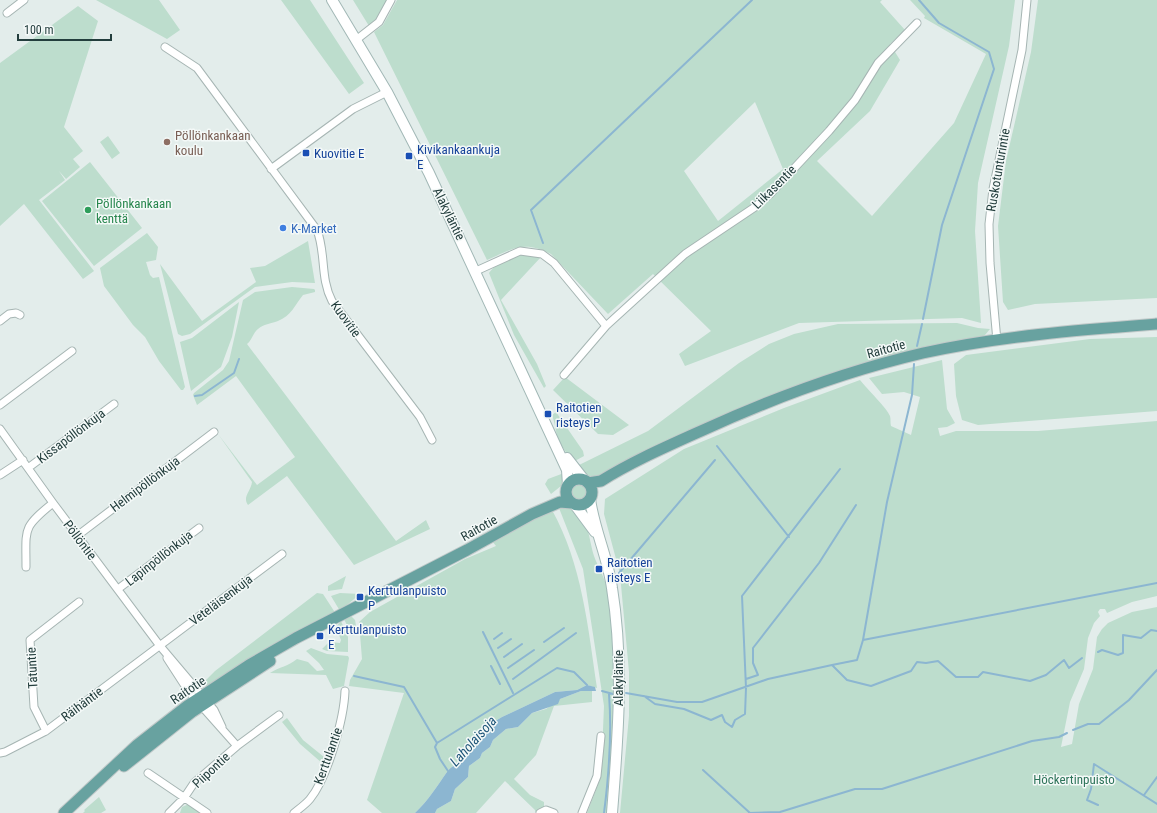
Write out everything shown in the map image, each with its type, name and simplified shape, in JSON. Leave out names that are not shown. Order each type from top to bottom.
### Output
[{"type":"main road","name":"Alakyläntie","points":[[332,0],[387,92],[429,173],[476,271],[567,470],[567,486]]},
{"type":"main road","name":"Raitotie","points":[[586,482],[601,481],[728,418],[822,382],[923,353],[1073,331],[1157,324]]},
{"type":"main road","name":"Alakyläntie","points":[[551,435],[573,467],[586,482]]},
{"type":"main road","name":"Raitotie","points":[[591,497],[640,461]]},
{"type":"main road","points":[[576,480],[586,482],[591,487],[591,497],[583,504],[573,504],[567,496],[567,486],[576,480]]},
{"type":"main road","name":"Raitotie","points":[[532,514],[567,486]]},
{"type":"main road","name":"Alakyläntie","points":[[591,497],[612,586],[619,645],[618,725],[612,813]]},
{"type":"main road","name":"Raitotie","points":[[64,813],[105,773],[137,745],[202,701],[310,632],[532,514],[560,502],[573,504]]},
{"type":"main road","name":"Alakyläntie","points":[[573,504],[590,524],[602,545]]},
{"type":"street","points":[[7,13],[24,0]]},
{"type":"street","points":[[356,40],[379,22],[392,0]]},
{"type":"street","name":"Ruskotunturintie","points":[[997,341],[990,263],[989,224],[993,188],[1022,50],[1027,0]]},
{"type":"street","name":"Liikasentie","points":[[564,374],[606,326],[685,254],[755,207],[771,193],[829,131],[855,100],[878,63],[917,23]]},
{"type":"street","name":"Kuovitie","points":[[165,47],[197,68],[317,230],[321,242],[324,282],[332,301],[420,417],[432,440]]},
{"type":"street","points":[[271,168],[353,109],[387,92]]},
{"type":"street","points":[[476,271],[520,251],[542,254],[554,263],[606,326]]},
{"type":"street","points":[[0,321],[9,314],[16,313],[20,315]]},
{"type":"street","points":[[0,405],[72,351]]},
{"type":"street","name":"Kissapöllönkuja","points":[[28,468],[114,404]]},
{"type":"street","name":"Pöllöntie","points":[[0,429],[52,503],[162,648],[170,665],[202,701]]},
{"type":"street","name":"Helmipöllönkuja","points":[[77,536],[214,432]]},
{"type":"street","points":[[0,475],[23,460]]},
{"type":"street","points":[[26,567],[27,530],[29,524],[52,503]]},
{"type":"street","name":"Lapinpöllönkuja","points":[[118,589],[199,528]]},
{"type":"street","name":"Veteläisenkuja","points":[[162,648],[282,554]]},
{"type":"street","name":"Tatuntie","points":[[46,731],[34,707],[30,640],[79,602]]},
{"type":"street","name":"Räihäntie","points":[[0,753],[5,752],[46,731],[162,648]]},
{"type":"street","name":"Kerttulantie","points":[[294,813],[310,799],[320,782],[343,714],[345,691]]},
{"type":"street","name":"Piipontie","points":[[202,701],[237,746]]},
{"type":"street","name":"Piipontie","points":[[169,813],[184,798],[194,784],[237,746],[279,715]]},
{"type":"street","points":[[582,813],[597,776],[601,736]]},
{"type":"street","points":[[148,774],[207,813]]},
{"type":"street","points":[[540,813],[546,810],[554,813]]},
{"type":"green space","points":[[96,0],[159,0],[180,30],[167,39]]},
{"type":"green space","points":[[281,0],[310,0],[364,83],[349,94]]},
{"type":"green space","points":[[353,0],[387,0],[377,18],[369,26]]},
{"type":"green space","points":[[397,0],[882,0],[880,2],[905,30],[890,44],[900,60],[870,111],[817,161],[872,216],[954,123],[986,54],[924,18],[925,16],[910,0],[1015,0],[1009,46],[978,183],[975,231],[981,323],[962,318],[799,323],[685,366],[679,354],[711,331],[653,274],[608,314],[551,254],[533,247],[525,247],[511,250],[487,260],[374,32],[383,25]],"holes":[[[755,102],[783,169],[718,221],[684,171]]]},
{"type":"green space","points":[[1038,0],[1157,0],[1157,298],[1035,304],[1008,310],[1003,302],[998,226],[1006,161],[1031,52]]},
{"type":"green space","points":[[78,6],[98,21],[64,127],[83,151],[73,159],[80,167],[66,179],[59,171],[65,180],[39,200],[94,271],[83,279],[24,204],[0,226],[0,63]]},
{"type":"green space","points":[[108,136],[120,153],[112,159],[100,142]]},
{"type":"green space","name":"Pöllönkankaan kenttä","points":[[90,162],[142,228],[94,266],[42,201]]},
{"type":"green space","points":[[147,233],[158,247],[156,260],[146,262],[150,275],[153,278],[159,277],[185,387],[183,390],[181,390],[159,361],[145,337],[133,325],[104,286],[100,268]]},
{"type":"green space","points":[[308,241],[315,283],[292,282],[255,287],[190,334],[182,336],[178,334],[160,264],[202,321],[256,282],[250,268],[265,266]]},
{"type":"green space","points":[[526,254],[541,257],[501,300],[537,364],[546,386],[544,388],[514,335],[489,273],[492,269],[506,260]]},
{"type":"green space","points":[[292,287],[314,289],[315,292],[303,295],[290,313],[282,319],[260,327],[247,344],[396,541],[426,520],[430,529],[354,565],[287,476],[248,505],[246,502],[246,497],[252,482],[218,434],[257,485],[295,457],[236,376],[197,405],[193,395],[223,370],[229,361],[243,300],[255,292]]},
{"type":"green space","points":[[239,302],[232,337],[221,367],[191,391],[180,342],[192,338]]},
{"type":"green space","points":[[957,323],[990,329],[980,338],[727,414],[593,480],[583,474],[577,466],[648,431],[739,363],[769,344],[794,334],[838,324]]},
{"type":"green space","points":[[1157,337],[1157,411],[978,425],[962,420],[956,396],[954,364],[966,355],[1090,339]]},
{"type":"green space","name":"Höckertinpuisto","points":[[942,360],[947,409],[955,423],[947,427],[938,428],[940,436],[956,431],[1038,431],[1157,421],[1157,596],[1132,602],[1107,613],[1105,609],[1100,609],[1098,612],[1100,616],[1094,623],[1088,638],[1084,669],[1070,702],[1061,747],[1072,744],[1079,704],[1093,669],[1097,637],[1102,629],[1108,623],[1132,612],[1157,607],[1157,813],[620,813],[629,716],[629,672],[620,574],[604,514],[605,499],[684,449],[784,408],[860,380],[888,413],[891,426],[911,435],[920,397],[904,392],[882,394],[869,378]]},
{"type":"green space","points":[[565,377],[629,425],[613,435],[598,434],[553,390]]},
{"type":"green space","points":[[556,412],[583,451],[584,456],[573,462],[558,439],[552,415]]},
{"type":"green space","points":[[564,473],[565,480],[561,486],[551,494],[545,484],[548,479]]},
{"type":"green space","points":[[579,483],[585,486],[588,492],[585,498],[579,501],[573,498],[570,492],[573,486]]},
{"type":"green space","points":[[563,506],[572,510],[583,519],[594,556],[606,585],[609,597],[612,622],[613,695],[607,813],[587,813],[601,777],[604,706],[583,569],[559,508]]},
{"type":"green space","points":[[552,510],[562,531],[577,574],[587,619],[597,688],[587,685],[577,690],[555,692],[502,717],[492,723],[466,754],[461,756],[459,761],[449,770],[415,813],[382,813],[367,800],[404,693],[349,686],[350,680],[362,659],[359,622],[370,612],[465,559],[496,546],[492,541]]},
{"type":"green space","points":[[346,576],[342,589],[328,591],[328,586]]},
{"type":"green space","points":[[317,593],[323,594],[336,614],[211,686],[200,686],[215,671]]},
{"type":"green space","points":[[340,593],[360,594],[340,611],[331,596]]},
{"type":"green space","points":[[351,616],[355,620],[357,631],[352,636],[344,619]]},
{"type":"green space","points":[[341,621],[348,637],[348,652],[327,651],[322,649],[329,642],[340,643],[341,640],[336,627]]},
{"type":"green space","points":[[311,648],[327,654],[348,656],[349,658],[344,686],[333,689],[326,675],[270,673],[297,659],[308,662],[317,671],[324,670],[306,651]]},
{"type":"green space","points":[[592,690],[592,702],[554,706],[536,755],[514,779],[530,795],[544,802],[544,809],[535,812],[535,810],[505,781],[476,813],[435,813],[437,809],[451,801],[455,789],[468,777],[469,766],[480,758],[482,753],[490,747],[493,740],[506,729],[518,727],[532,713],[546,709],[560,699],[581,691]]},
{"type":"green space","points":[[287,718],[303,740],[324,757],[322,763],[300,744],[282,722]]},
{"type":"green space","points":[[99,797],[106,810],[101,813],[83,813],[85,811],[84,810]]},
{"type":"green space","points":[[189,804],[204,813],[180,813],[182,807]]},
{"type":"water","points":[[587,685],[595,687],[596,691],[581,691],[560,699],[558,704],[532,713],[518,727],[506,729],[493,740],[490,747],[482,753],[480,758],[469,766],[468,777],[455,789],[451,801],[437,809],[435,813],[415,813],[449,770],[459,761],[461,756],[466,754],[492,723],[555,692],[577,690]]},
{"type":"waterway","points":[[543,243],[531,210],[752,0]]},
{"type":"waterway","points":[[919,0],[939,23],[989,52],[994,69],[942,225],[923,319]]},
{"type":"waterway","points":[[917,346],[922,324]]},
{"type":"waterway","points":[[195,396],[202,395],[234,373],[239,359]]},
{"type":"waterway","points":[[863,640],[887,502],[912,395],[914,364]]},
{"type":"waterway","points":[[717,446],[789,537]]},
{"type":"waterway","points":[[619,573],[715,460]]},
{"type":"waterway","points":[[644,696],[655,704],[684,709],[711,720],[722,715],[725,722],[732,727],[735,720],[745,714],[746,688],[742,596],[840,469]]},
{"type":"waterway","points":[[746,679],[758,675],[753,663],[753,648],[819,563],[856,505]]},
{"type":"waterway","points":[[832,665],[857,660],[863,640],[1157,583]]},
{"type":"waterway","points":[[544,642],[564,628]]},
{"type":"waterway","points":[[1098,652],[1102,650],[1118,655],[1123,653],[1123,635],[1141,638],[1151,630],[1157,631]]},
{"type":"waterway","points":[[483,632],[513,693]]},
{"type":"waterway","points":[[494,639],[502,633]]},
{"type":"waterway","points":[[513,679],[576,633]]},
{"type":"waterway","points":[[498,648],[511,639]]},
{"type":"waterway","points":[[504,657],[522,644]]},
{"type":"waterway","points":[[508,668],[534,650]]},
{"type":"waterway","points":[[626,693],[677,702],[702,702],[768,679],[832,665],[847,680],[871,686],[911,671],[917,662],[926,663],[938,661],[956,677],[978,677],[983,672],[1030,681],[1046,675],[1064,660],[1069,668],[1082,658]]},
{"type":"waterway","points":[[491,666],[500,684]]},
{"type":"waterway","name":"Laholaisoja","points":[[448,771],[440,759],[435,747],[437,743],[557,668],[574,672],[587,685]]},
{"type":"waterway","points":[[1073,730],[1088,724],[1099,724],[1129,700],[1157,670]]},
{"type":"waterway","points":[[354,676],[404,687],[437,743]]},
{"type":"waterway","points":[[602,691],[613,694]]},
{"type":"waterway","points":[[604,813],[610,754],[609,694]]},
{"type":"waterway","points":[[749,813],[780,812],[855,789],[882,789],[1032,741],[1059,737],[1067,733]]},
{"type":"waterway","points":[[1098,805],[1087,800],[1091,789],[1094,764],[1157,804]]},
{"type":"waterway","points":[[703,770],[750,813]]},
{"type":"waterway","points":[[1144,795],[1157,777]]},
{"type":"place","name":"Pöllönkankaan koulu","points":[[167,142]]},
{"type":"place","name":"Kuovitie E","points":[[306,153]]},
{"type":"place","name":"Kivikankaankuja E","points":[[409,156]]},
{"type":"place","name":"Pöllönkankaan kenttä","points":[[88,210]]},
{"type":"place","name":"K-Market","points":[[283,228]]},
{"type":"place","name":"Raitotien risteys P","points":[[548,414]]},
{"type":"place","name":"Raitotien risteys E","points":[[599,569]]},
{"type":"place","name":"Kerttulanpuisto P","points":[[360,597]]},
{"type":"place","name":"Kerttulanpuisto E","points":[[320,636]]}]
